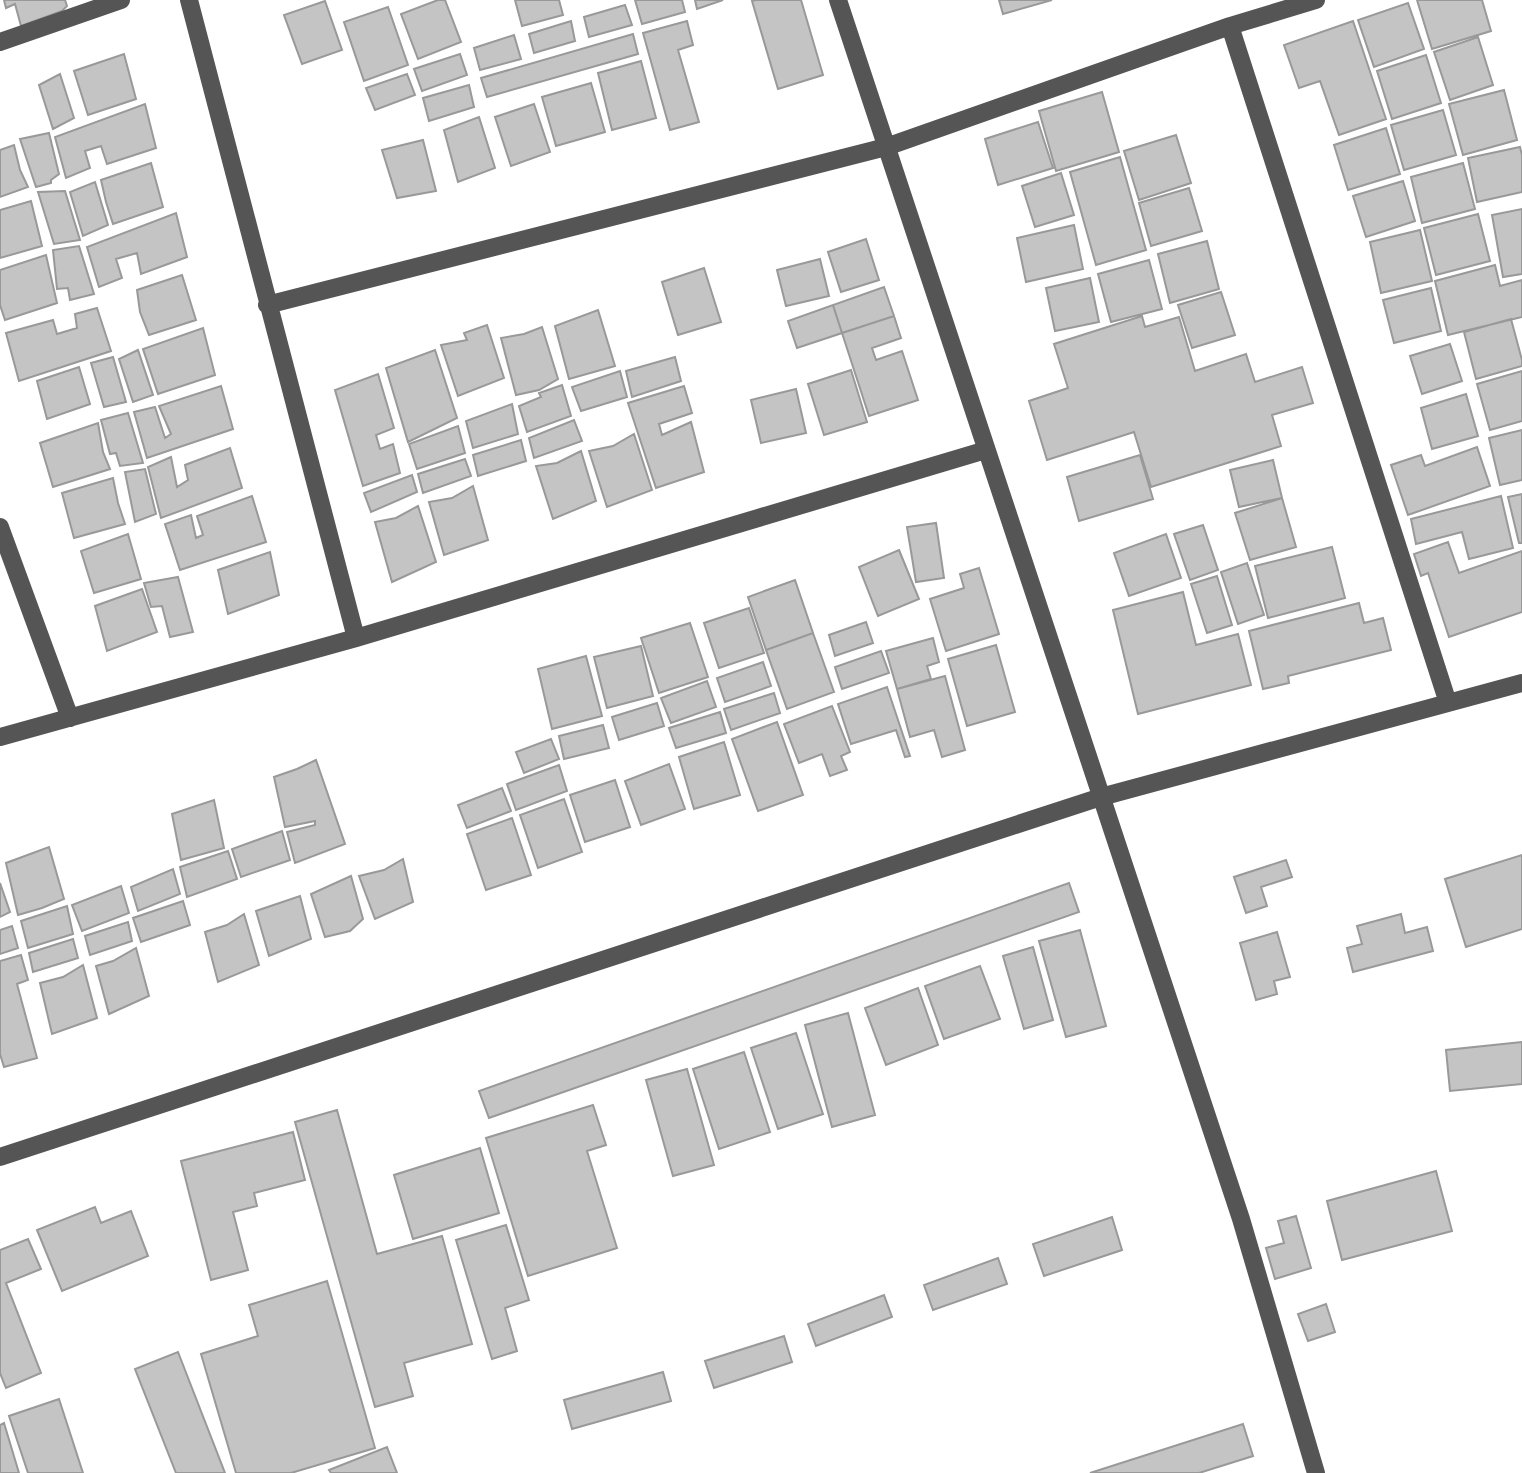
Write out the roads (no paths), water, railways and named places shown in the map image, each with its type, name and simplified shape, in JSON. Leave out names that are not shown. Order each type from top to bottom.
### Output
[{"type":"street","points":[[0,42],[121,0]]},
{"type":"street","points":[[189,0],[356,638]]},
{"type":"street","points":[[838,0],[1241,1219],[1316,1473]]},
{"type":"street","points":[[267,305],[886,147],[1230,26],[1316,0]]},
{"type":"street","points":[[1230,26],[1448,703]]},
{"type":"street","points":[[0,737],[356,638],[986,450]]},
{"type":"street","points":[[0,527],[70,718]]},
{"type":"street","points":[[0,1157],[1101,797],[1522,683]]}]
